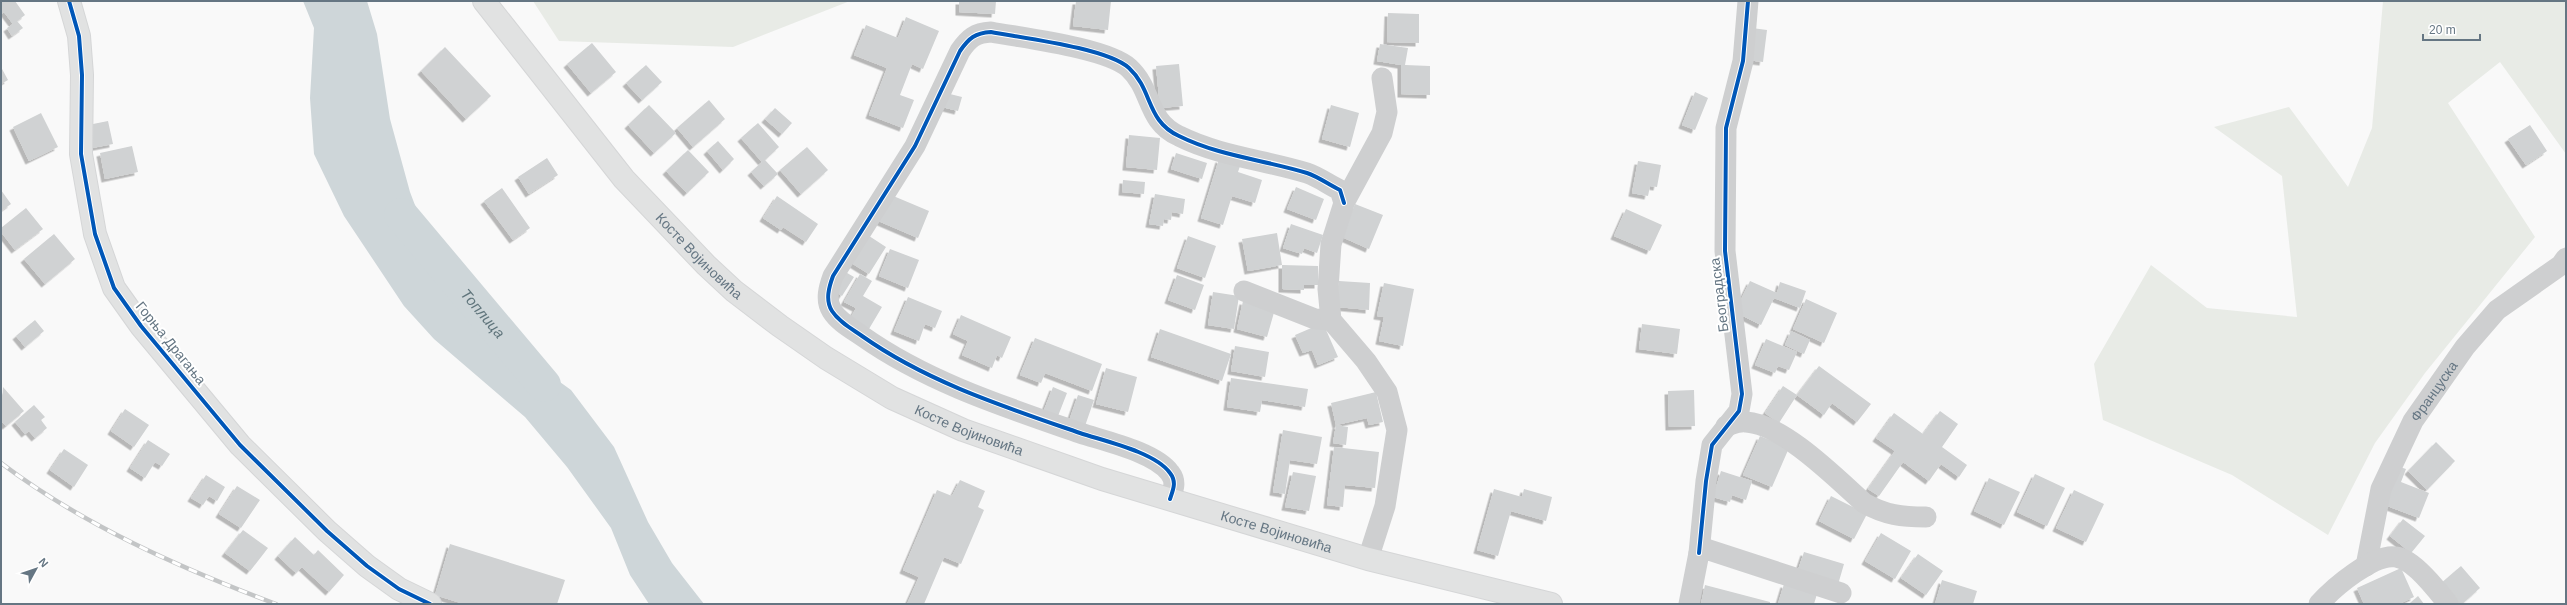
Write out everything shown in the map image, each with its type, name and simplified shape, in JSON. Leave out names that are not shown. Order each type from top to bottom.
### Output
[{"type":"main road","name":"Горња Драгања","points":[[70,1],[79,36],[82,75],[81,154],[95,234],[114,288],[141,326],[240,445],[327,531],[367,566],[399,589],[430,604]]},
{"type":"main road","name":"Косте Војиновића","points":[[484,1],[516,40],[598,147],[648,206],[734,291],[804,342],[892,398],[937,419],[1102,479],[1368,559],[1551,604]]},
{"type":"street","name":"Београдска","points":[[1689,604],[1699,553],[1706,481],[1712,446],[1739,411],[1742,394],[1725,251],[1726,128],[1743,61],[1748,1]]},
{"type":"street","points":[[1170,499],[1175,484],[1170,473],[1159,462],[1135,452],[997,404],[892,358],[842,322],[832,311],[828,302],[828,288],[833,276],[915,146],[960,51],[968,38],[981,33],[991,32],[1100,54],[1128,67],[1142,85],[1156,119],[1165,129],[1180,137],[1217,150],[1309,174],[1340,190],[1344,203]]},
{"type":"street","points":[[1368,559],[1385,506],[1397,430],[1387,392],[1366,361],[1331,320],[1328,289],[1331,244],[1344,203],[1382,133],[1387,112],[1382,78]]},
{"type":"street","name":"Француска","points":[[2366,566],[2381,489],[2413,421],[2465,347],[2497,310],[2561,265],[2566,258]]},
{"type":"street","points":[[1244,291],[1315,319],[1331,320]]},
{"type":"street","points":[[1726,426],[1739,422],[1748,422],[1765,427],[1790,441],[1864,503],[1876,510],[1893,516],[1926,517]]},
{"type":"street","points":[[1699,553],[1706,549],[1841,593]]},
{"type":"street","points":[[2320,604],[2330,592],[2366,566],[2388,556],[2397,557],[2434,585],[2448,604]]},
{"type":"shaded area","points":[[303,1],[367,1],[377,34],[390,119],[410,192],[443,279],[481,325],[571,390],[614,447],[648,522],[672,563],[704,604],[649,604],[630,575],[611,528],[567,467],[525,417],[434,339],[404,306],[344,216],[314,154],[310,98],[314,28]]},
{"type":"shaded area","points":[[533,1],[850,1],[733,47],[559,41]]},
{"type":"shaded area","points":[[2383,1],[2566,1],[2566,154],[2500,62],[2448,103],[2535,237],[2425,373],[2375,443],[2328,535],[2232,475],[2103,420],[2094,364],[2151,265],[2207,308],[2297,317],[2282,176],[2214,127],[2289,107],[2348,187],[2372,128]]},
{"type":"building","points":[[1,1],[15,1],[25,15],[17,21],[23,28],[12,36],[7,28],[13,24],[4,12],[1,14]]},
{"type":"building","points":[[959,1],[996,1],[995,14],[959,12]]},
{"type":"building","points":[[1076,1],[1111,1],[1108,30],[1073,26]]},
{"type":"building","points":[[1388,13],[1419,14],[1419,43],[1387,42]]},
{"type":"building","points":[[906,17],[939,31],[923,69],[912,64],[900,95],[914,100],[903,128],[869,115],[887,68],[854,55],[866,25],[898,38]]},
{"type":"building","points":[[1752,28],[1767,30],[1763,62],[1747,60]]},
{"type":"building","points":[[592,43],[616,72],[591,93],[567,64]]},
{"type":"building","points":[[1380,44],[1408,48],[1405,65],[1430,66],[1430,95],[1401,94],[1401,65],[1377,61]]},
{"type":"building","points":[[445,47],[491,96],[466,119],[421,71]]},
{"type":"building","points":[[1179,64],[1183,106],[1160,108],[1156,66]]},
{"type":"building","points":[[646,65],[662,82],[642,100],[626,83]]},
{"type":"building","points":[[1,67],[8,80],[1,84]]},
{"type":"building","points":[[942,92],[962,97],[958,111],[938,106]]},
{"type":"building","points":[[1695,92],[1708,98],[1695,130],[1682,125]]},
{"type":"building","points":[[709,100],[725,119],[693,147],[677,128]]},
{"type":"building","points":[[649,105],[676,133],[654,153],[628,125]]},
{"type":"building","points":[[1331,105],[1359,113],[1350,147],[1322,139]]},
{"type":"building","points":[[775,108],[792,123],[782,134],[765,119]]},
{"type":"building","points":[[41,113],[58,147],[29,161],[13,127]]},
{"type":"building","points":[[108,121],[113,144],[92,148],[88,125]]},
{"type":"building","points":[[758,123],[779,147],[765,160],[778,174],[764,186],[751,172],[762,162],[741,138]]},
{"type":"building","points":[[2530,125],[2547,151],[2526,165],[2508,139]]},
{"type":"building","points":[[1129,135],[1160,138],[1157,170],[1126,167]]},
{"type":"building","points":[[718,141],[734,159],[723,170],[707,151]]},
{"type":"building","points":[[132,146],[138,172],[105,179],[100,153]]},
{"type":"building","points":[[807,147],[828,170],[801,194],[780,170]]},
{"type":"building","points":[[688,150],[709,172],[687,193],[666,171]]},
{"type":"building","points":[[1176,153],[1207,163],[1202,179],[1171,169]]},
{"type":"building","points":[[547,158],[558,175],[529,194],[518,177]]},
{"type":"building","points":[[1219,159],[1240,166],[1238,172],[1262,180],[1255,203],[1232,196],[1223,225],[1201,218]]},
{"type":"building","points":[[1638,161],[1661,165],[1657,187],[1650,186],[1648,196],[1632,193]]},
{"type":"building","points":[[1123,180],[1145,182],[1144,194],[1122,192]]},
{"type":"building","points":[[1296,187],[1324,199],[1316,220],[1287,209]]},
{"type":"building","points":[[502,188],[530,228],[513,240],[484,201]]},
{"type":"building","points":[[1,190],[11,204],[1,211]]},
{"type":"building","points":[[1155,194],[1185,199],[1183,214],[1172,212],[1171,220],[1164,219],[1163,226],[1149,224]]},
{"type":"building","points":[[891,195],[929,211],[918,238],[876,220]]},
{"type":"building","points":[[777,196],[818,224],[806,242],[783,227],[781,230],[763,218]]},
{"type":"building","points":[[1355,204],[1383,215],[1369,249],[1342,237]]},
{"type":"building","points":[[26,208],[43,229],[15,250],[1,232],[1,228]]},
{"type":"building","points":[[1626,209],[1662,225],[1650,251],[1614,236]]},
{"type":"building","points":[[1291,224],[1323,235],[1317,253],[1304,248],[1302,254],[1283,248]]},
{"type":"building","points":[[863,232],[886,247],[869,274],[845,259]]},
{"type":"building","points":[[1277,233],[1282,265],[1248,271],[1242,239]]},
{"type":"building","points":[[54,234],[75,259],[45,284],[24,259]]},
{"type":"building","points":[[1188,236],[1216,246],[1205,278],[1177,268]]},
{"type":"building","points":[[890,249],[919,260],[908,288],[879,276]]},
{"type":"building","points":[[1282,265],[1318,266],[1318,285],[1304,285],[1304,290],[1282,289]]},
{"type":"building","points":[[842,270],[854,277],[842,296],[830,288]]},
{"type":"building","points":[[860,274],[872,281],[863,296],[882,307],[866,334],[848,323],[856,308],[844,302]]},
{"type":"building","points":[[1177,275],[1204,285],[1195,310],[1168,300]]},
{"type":"building","points":[[1339,281],[1370,283],[1369,310],[1337,307]]},
{"type":"building","points":[[1750,281],[1777,293],[1780,282],[1806,291],[1800,308],[1774,298],[1761,325],[1735,312]]},
{"type":"building","points":[[1384,283],[1414,289],[1403,346],[1379,341],[1384,317],[1377,316]]},
{"type":"building","points":[[1213,292],[1239,296],[1234,329],[1208,325]]},
{"type":"building","points":[[908,297],[942,311],[935,328],[925,324],[919,341],[894,331]]},
{"type":"building","points":[[1806,299],[1837,313],[1824,343],[1793,329]]},
{"type":"building","points":[[1243,301],[1275,309],[1267,337],[1237,329]]},
{"type":"building","points":[[961,315],[1011,337],[1002,358],[997,355],[992,368],[962,355],[968,341],[953,334]]},
{"type":"building","points":[[35,320],[44,331],[25,347],[16,336]]},
{"type":"building","points":[[1323,323],[1338,357],[1318,365],[1312,350],[1303,353],[1295,335]]},
{"type":"building","points":[[1642,324],[1680,329],[1677,354],[1639,349]]},
{"type":"building","points":[[1160,329],[1231,354],[1222,381],[1151,357]]},
{"type":"building","points":[[1791,331],[1810,340],[1804,354],[1785,345]]},
{"type":"building","points":[[1035,338],[1102,364],[1092,391],[1045,373],[1041,383],[1020,375]]},
{"type":"building","points":[[1766,339],[1797,352],[1789,370],[1778,366],[1775,373],[1755,365]]},
{"type":"building","points":[[1235,346],[1269,352],[1265,377],[1231,371]]},
{"type":"building","points":[[1819,366],[1871,404],[1857,422],[1832,403],[1824,415],[1797,395]]},
{"type":"building","points":[[1106,368],[1137,377],[1128,412],[1096,404]]},
{"type":"building","points":[[1231,378],[1308,389],[1305,407],[1262,400],[1260,412],[1227,407]]},
{"type":"building","points":[[1783,386],[1797,395],[1779,423],[1765,413]]},
{"type":"building","points":[[3,387],[24,411],[6,426],[1,421]]},
{"type":"building","points":[[1053,387],[1067,393],[1058,416],[1044,410]]},
{"type":"building","points":[[1694,390],[1695,426],[1669,427],[1668,391]]},
{"type":"building","points":[[1376,392],[1383,422],[1369,425],[1367,418],[1336,425],[1331,403]]},
{"type":"building","points":[[1078,395],[1094,400],[1085,426],[1069,421]]},
{"type":"building","points":[[34,405],[45,417],[41,420],[47,428],[35,438],[29,431],[25,434],[15,422]]},
{"type":"building","points":[[125,409],[149,425],[134,447],[111,431]]},
{"type":"building","points":[[1940,411],[1958,424],[1942,447],[1967,465],[1959,477],[1941,464],[1929,481],[1903,462],[1879,496],[1868,489],[1895,451],[1876,438],[1894,413],[1923,434]]},
{"type":"building","points":[[1336,425],[1348,427],[1346,445],[1333,443]]},
{"type":"building","points":[[1283,430],[1322,437],[1317,464],[1290,460],[1285,494],[1273,492]]},
{"type":"building","points":[[1760,436],[1789,448],[1772,487],[1743,475]]},
{"type":"building","points":[[148,440],[170,454],[162,466],[155,462],[145,478],[130,468]]},
{"type":"building","points":[[2436,442],[2455,461],[2427,490],[2408,471]]},
{"type":"building","points":[[1334,447],[1379,452],[1375,488],[1345,485],[1343,507],[1327,505]]},
{"type":"building","points":[[64,449],[88,465],[74,487],[50,470]]},
{"type":"building","points":[[2397,466],[2406,469],[2401,482],[2429,493],[2419,518],[2382,504]]},
{"type":"building","points":[[1721,471],[1752,481],[1746,500],[1732,495],[1730,502],[1713,497]]},
{"type":"building","points":[[1293,472],[1316,476],[1309,511],[1285,507]]},
{"type":"building","points":[[2035,474],[2065,488],[2047,526],[2017,512]]},
{"type":"building","points":[[206,475],[225,487],[217,501],[209,496],[203,505],[191,498]]},
{"type":"building","points":[[1989,478],[2020,492],[2004,525],[1974,511]]},
{"type":"building","points":[[960,480],[985,491],[978,507],[984,510],[961,564],[944,557],[924,604],[907,604],[919,577],[903,570],[937,490],[952,496]]},
{"type":"building","points":[[237,486],[260,500],[241,528],[219,514]]},
{"type":"building","points":[[1494,489],[1522,497],[1524,489],[1552,497],[1546,521],[1511,511],[1498,556],[1477,550]]},
{"type":"building","points":[[2074,490],[2104,504],[2086,542],[2056,528]]},
{"type":"building","points":[[1831,496],[1867,514],[1854,539],[1819,521]]},
{"type":"building","points":[[2403,519],[2425,536],[2411,553],[2390,536]]},
{"type":"building","points":[[243,530],[268,548],[250,571],[225,553]]},
{"type":"building","points":[[1881,533],[1911,551],[1895,579],[1865,561]]},
{"type":"building","points":[[295,537],[314,555],[318,550],[344,575],[329,592],[302,567],[296,573],[278,556]]},
{"type":"building","points":[[450,544],[565,580],[557,604],[464,604],[435,595]]},
{"type":"building","points":[[1804,552],[1844,564],[1837,588],[1796,576]]},
{"type":"building","points":[[1918,554],[1943,571],[1926,595],[1901,578]]},
{"type":"building","points":[[2461,566],[2480,588],[2462,604],[2455,604],[2439,585]]},
{"type":"building","points":[[2401,568],[2414,597],[2399,604],[2364,604],[2357,588]]},
{"type":"building","points":[[1942,580],[1977,591],[1973,604],[1935,604]]},
{"type":"building","points":[[1784,584],[1817,594],[1814,604],[1778,604]]},
{"type":"building","points":[[1705,585],[1770,602],[1770,604],[1701,604]]},
{"type":"building","points":[[2418,596],[2424,604],[2409,604]]},
{"type":"waterway","name":"Топлица","points":[[401,215],[544,385]]},
{"type":"railway","points":[[1,463],[65,506],[133,543],[204,576],[276,604]]},
{"type":"cycle path","points":[[69,1],[79,36],[82,75],[81,154],[95,234],[114,288],[141,326],[240,445],[327,531],[367,566],[399,589],[430,604]]},
{"type":"cycle path","points":[[1699,553],[1706,481],[1712,445],[1739,411],[1742,394],[1725,251],[1726,128],[1743,61],[1748,1]]},
{"type":"cycle path","points":[[1170,499],[1174,486],[1172,476],[1163,466],[1153,459],[1128,448],[995,403],[940,380],[913,367],[862,336],[838,319],[830,307],[828,294],[833,276],[915,146],[960,51],[973,37],[991,32],[1084,49],[1103,55],[1118,61],[1129,68],[1137,77],[1155,114],[1168,130],[1194,143],[1226,153],[1307,173],[1340,190],[1344,203]]}]
